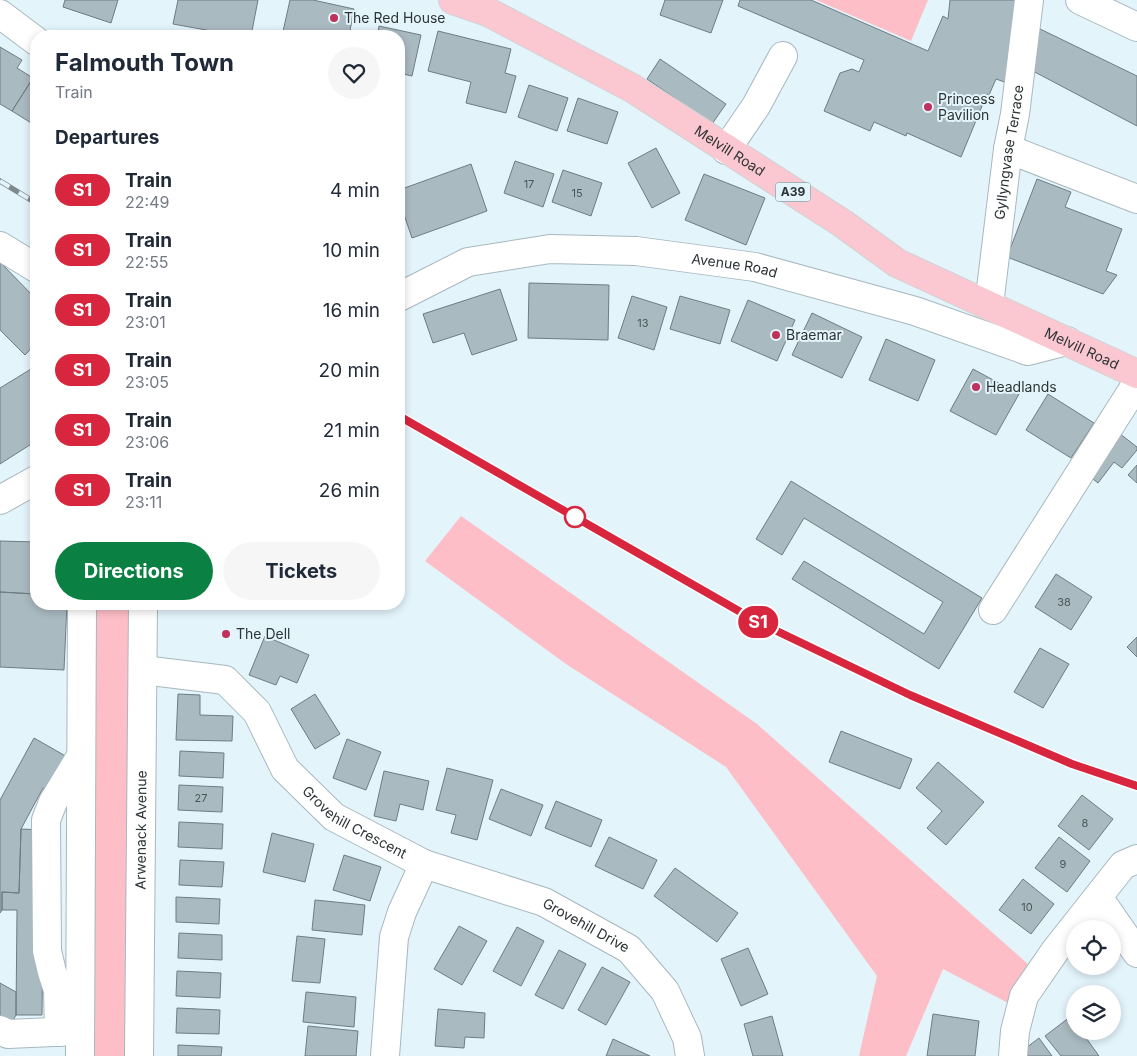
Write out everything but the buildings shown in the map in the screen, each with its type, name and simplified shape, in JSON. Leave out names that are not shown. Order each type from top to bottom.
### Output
[{"type":"main road","name":"Melvill Road","points":[[453,0],[490,6],[632,88],[842,223],[897,263],[1137,374]]},
{"type":"street","name":"Gyllyngvase Terrace","points":[[989,305],[1008,149],[1015,114],[1028,0]]},
{"type":"street","points":[[1080,0],[1137,27]]},
{"type":"street","points":[[0,14],[30,36]]},
{"type":"street","points":[[726,150],[756,106],[783,56]]},
{"type":"street","points":[[1008,149],[1137,199]]},
{"type":"street","points":[[0,246],[30,264]]},
{"type":"street","name":"Avenue Road","points":[[405,294],[468,262],[550,248],[636,251],[756,267],[915,311],[1028,351],[1067,341]]},
{"type":"street","points":[[993,610],[1137,383]]},
{"type":"street","points":[[0,500],[30,483]]},
{"type":"street","points":[[0,1030],[8,1034],[73,1040],[81,756],[82,610]]},
{"type":"street","name":"Arwenack Avenue","points":[[139,1056],[143,610]]},
{"type":"street","name":"Grovehill Crescent","points":[[143,670],[225,680],[257,712],[285,769],[334,817],[424,864],[402,912],[394,938],[385,1056]]},
{"type":"street","points":[[1013,1056],[1015,1031],[1024,996],[1055,952],[1123,865],[1137,859]]},
{"type":"street","name":"Grovehill Drive","points":[[424,864],[544,902],[629,949],[665,990],[687,1038],[690,1056]]},
{"type":"street","points":[[1098,897],[1137,953]]},
{"type":"shaded area","points":[[816,0],[928,0],[911,41]]},
{"type":"shaded area","points":[[461,516],[757,724],[1030,966],[1010,1004],[943,969],[906,1056],[859,1056],[877,976],[726,767],[566,664],[425,561]]},
{"type":"shaded area","points":[[86,610],[138,610],[135,1056],[83,1056]]},
{"type":"railway","points":[[0,181],[30,199]]},
{"type":"railway","points":[[405,419],[758,622],[911,695],[1072,764],[1137,786]]},
{"type":"train","name":"S1","points":[[405,419],[758,622],[910,695],[1072,764],[1137,786]]},
{"type":"place","name":"The Red House","points":[[334,18]]},
{"type":"place","name":"Princess Pavilion","points":[[928,107]]},
{"type":"place","name":"Braemar","points":[[776,335]]},
{"type":"place","name":"Headlands","points":[[976,387]]},
{"type":"place","name":"The Dell","points":[[226,634]]}]
